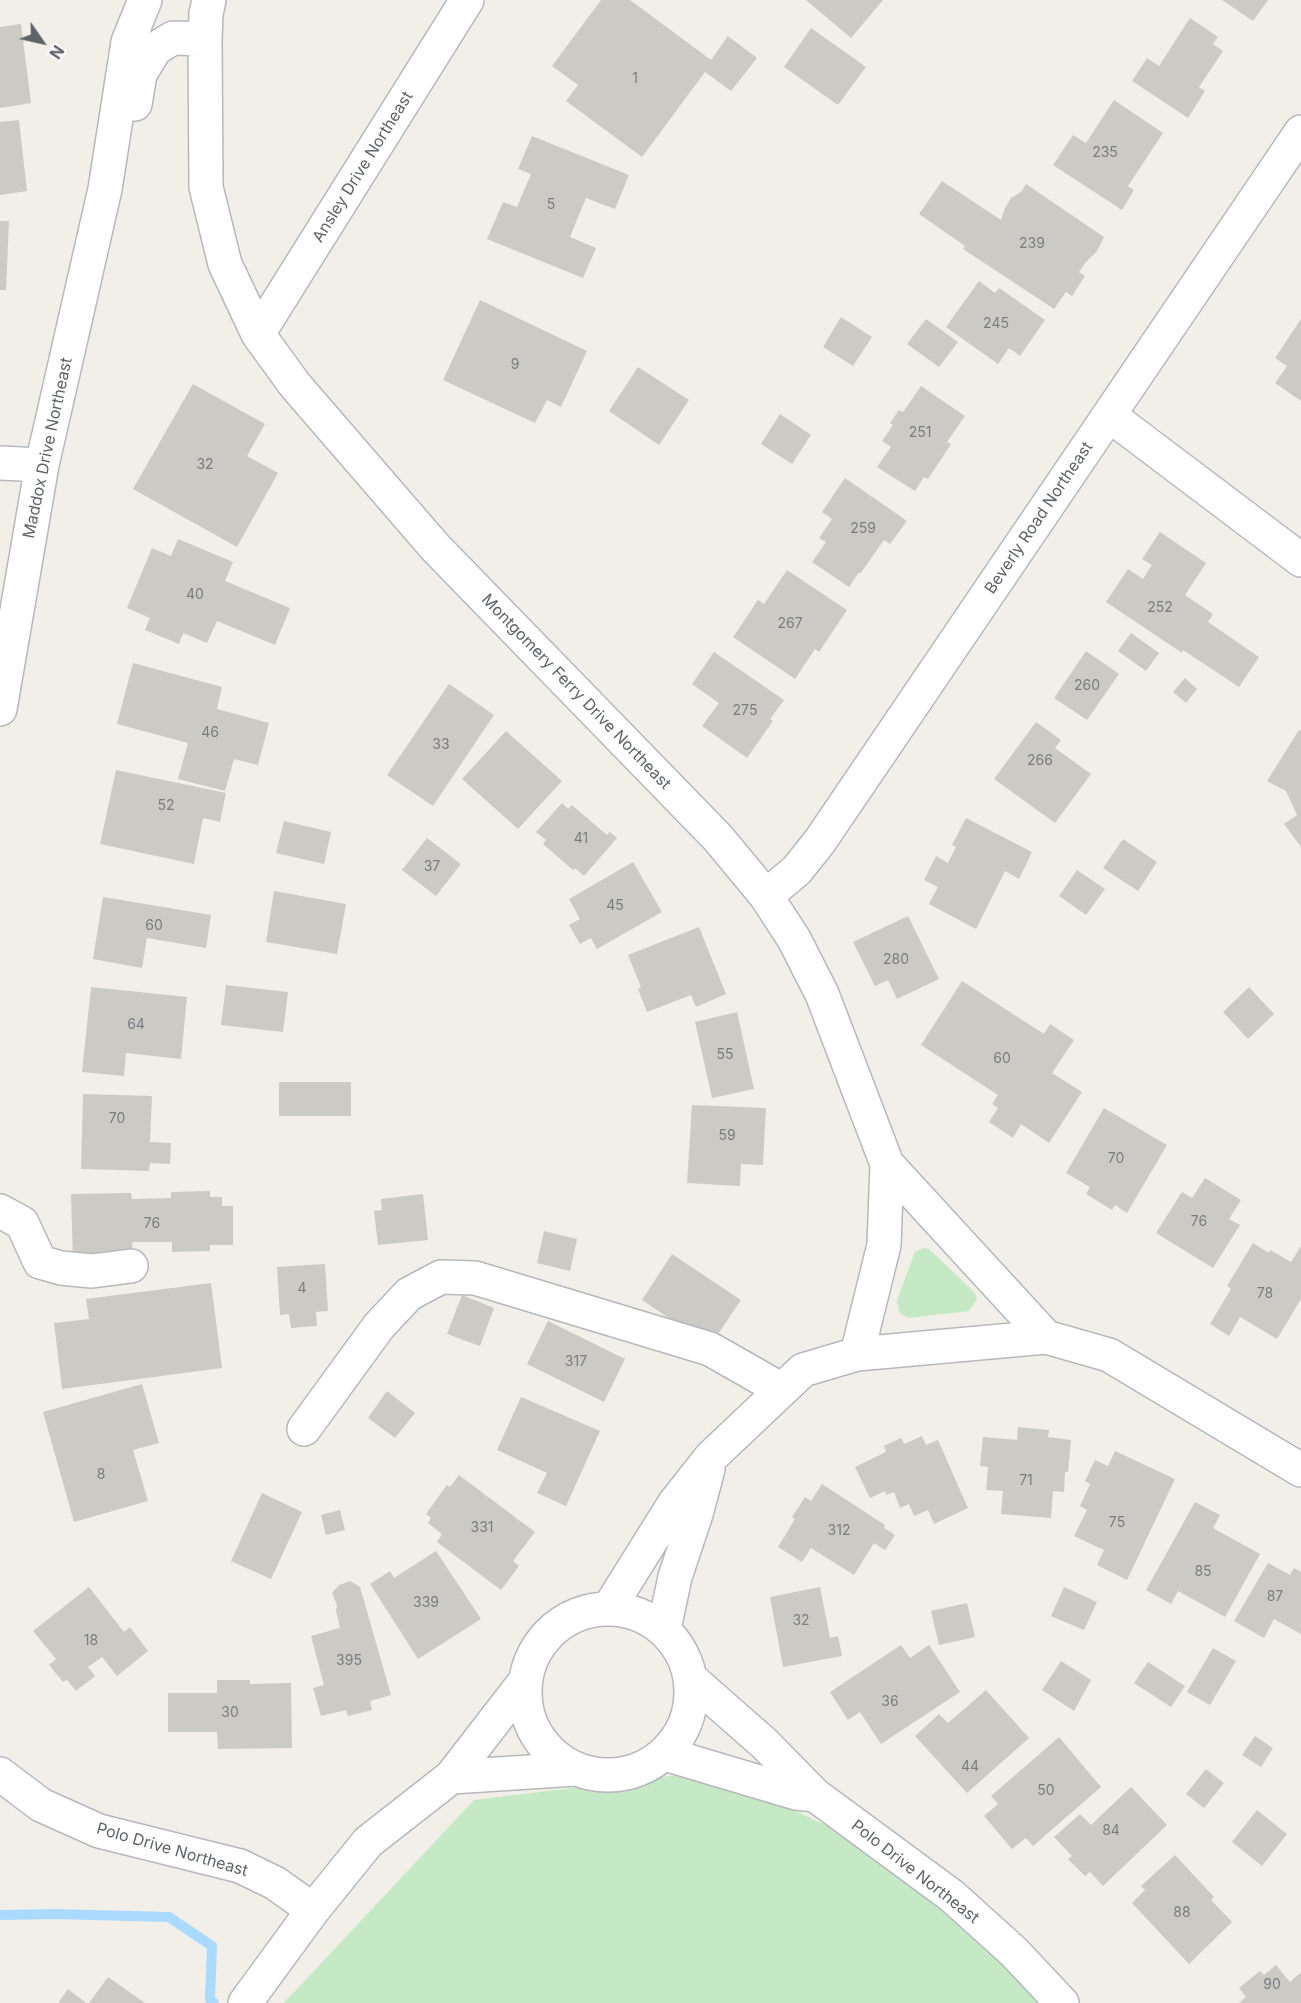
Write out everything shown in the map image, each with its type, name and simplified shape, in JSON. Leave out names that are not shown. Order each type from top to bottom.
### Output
[{"type":"street","name":"Maddox Drive Northeast","points":[[0,709],[42,465],[105,189],[128,42],[145,0]]},
{"type":"street","name":"Ansley Drive Northeast","points":[[258,334],[467,0]]},
{"type":"street","name":"Maddox Drive Northeast","points":[[105,189],[126,150],[140,74],[155,49],[173,39],[204,13]]},
{"type":"street","name":"Montgomery Ferry Drive Northeast","points":[[204,13],[206,187],[225,264],[258,334],[295,385],[435,547],[718,838],[766,896],[794,939],[822,994],[887,1164],[1046,1337]]},
{"type":"street","name":"Beverly Road Northeast","points":[[766,896],[796,870],[820,841],[1301,132]]},
{"type":"street","points":[[1109,415],[1301,560]]},
{"type":"street","points":[[0,463],[42,465]]},
{"type":"street","points":[[856,1354],[884,1245],[887,1164]]},
{"type":"street","points":[[0,1211],[22,1223],[40,1262],[61,1268],[92,1270],[131,1266]]},
{"type":"street","points":[[304,1429],[379,1326],[409,1294],[441,1277],[474,1278],[710,1349],[782,1390]]},
{"type":"street","points":[[609,1608],[674,1504],[711,1457],[803,1370],[856,1354],[1046,1337],[1109,1355],[1301,1470]]},
{"type":"street","points":[[664,1629],[675,1577],[696,1514],[711,1457]]},
{"type":"street","points":[[451,1777],[576,1769],[599,1775],[623,1774],[645,1767],[665,1754],[681,1732],[690,1707],[691,1679],[682,1652],[664,1629],[648,1618],[629,1610],[609,1608],[585,1611],[563,1621],[545,1637],[532,1657],[526,1680],[527,1708],[536,1733],[553,1754],[576,1769]]},
{"type":"street","name":"Polo Drive Northeast","points":[[691,1679],[765,1744],[815,1795],[952,1896],[1014,1952],[1062,2003]]},
{"type":"street","points":[[244,2003],[313,1910],[368,1842],[451,1777],[526,1680]]},
{"type":"street","name":"Polo Drive Northeast","points":[[665,1754],[796,1793],[815,1795]]},
{"type":"street","name":"Polo Drive Northeast","points":[[0,1774],[41,1805],[99,1830],[240,1866],[275,1883],[313,1910]]},
{"type":"green space","points":[[923,1248],[929,1249],[975,1293],[977,1299],[969,1311],[908,1318],[899,1312],[897,1300],[915,1252]]},
{"type":"green space","points":[[711,1771],[882,1852],[1060,2003],[284,2003],[474,1800]]},
{"type":"building","points":[[601,0],[630,0],[711,60],[728,36],[757,58],[731,91],[705,72],[642,157],[566,101],[578,85],[552,66]]},
{"type":"building","points":[[806,0],[883,0],[851,38]]},
{"type":"building","points":[[1222,0],[1268,0],[1253,21]]},
{"type":"building","points":[[1190,18],[1218,37],[1213,44],[1223,51],[1199,87],[1205,91],[1188,118],[1132,81],[1147,58],[1159,66]]},
{"type":"building","points":[[21,24],[31,103],[0,108],[0,27]]},
{"type":"building","points":[[811,28],[866,67],[838,105],[784,67]]},
{"type":"building","points":[[1114,100],[1163,133],[1128,186],[1134,190],[1122,210],[1053,165],[1073,135],[1086,143]]},
{"type":"building","points":[[19,120],[27,191],[0,195],[0,122]]},
{"type":"building","points":[[532,136],[629,175],[615,209],[586,198],[570,237],[596,248],[583,278],[487,239],[503,202],[517,207],[531,174],[518,169]]},
{"type":"building","points":[[942,181],[1001,220],[1011,198],[1021,192],[1026,184],[1104,237],[1097,251],[1079,272],[1085,276],[1072,296],[1066,292],[1054,309],[963,249],[965,246],[919,214]]},
{"type":"building","points":[[0,221],[9,221],[6,290],[0,290]]},
{"type":"building","points":[[979,281],[995,293],[999,288],[1045,320],[1020,356],[1009,348],[998,364],[946,327]]},
{"type":"building","points":[[480,300],[587,351],[561,407],[547,400],[535,423],[443,380]]},
{"type":"building","points":[[841,317],[872,337],[853,366],[823,347]]},
{"type":"building","points":[[926,319],[958,342],[939,367],[907,344]]},
{"type":"building","points":[[1301,319],[1301,401],[1275,383],[1287,366],[1275,358]]},
{"type":"building","points":[[638,367],[689,400],[659,445],[609,411]]},
{"type":"building","points":[[193,384],[265,424],[247,456],[278,473],[237,547],[133,489]]},
{"type":"building","points":[[921,386],[965,416],[947,442],[951,444],[928,479],[924,477],[915,491],[877,467],[891,447],[882,441],[893,425],[890,423],[899,410],[903,412]]},
{"type":"building","points":[[780,414],[811,435],[792,464],[761,444]]},
{"type":"building","points":[[845,478],[907,521],[890,544],[884,540],[849,587],[812,562],[826,542],[819,538],[832,519],[822,512]]},
{"type":"building","points":[[1160,532],[1206,563],[1185,595],[1213,614],[1208,622],[1259,657],[1239,687],[1183,650],[1182,653],[1106,602],[1128,569],[1143,579],[1152,565],[1142,559]]},
{"type":"building","points":[[178,539],[233,562],[225,581],[290,608],[275,645],[217,621],[207,643],[183,633],[179,644],[145,630],[150,618],[127,608],[152,548],[171,556]]},
{"type":"building","points":[[787,570],[847,610],[819,652],[815,649],[795,679],[733,637],[758,600],[764,604]]},
{"type":"building","points":[[1131,633],[1159,653],[1146,671],[1118,651]]},
{"type":"building","points":[[1086,651],[1119,674],[1087,720],[1054,698]]},
{"type":"building","points":[[714,652],[784,700],[770,719],[773,721],[747,758],[702,726],[719,703],[692,684]]},
{"type":"building","points":[[133,663],[222,687],[217,709],[269,723],[258,765],[234,759],[225,791],[178,779],[188,743],[117,724]]},
{"type":"building","points":[[1185,678],[1197,689],[1186,703],[1173,692]]},
{"type":"building","points":[[449,684],[494,715],[433,806],[387,775]]},
{"type":"building","points":[[1036,722],[1061,740],[1055,748],[1091,774],[1055,823],[994,779]]},
{"type":"building","points":[[1299,730],[1301,731],[1301,847],[1284,824],[1297,815],[1286,791],[1267,781]]},
{"type":"building","points":[[506,731],[562,781],[518,829],[462,779]]},
{"type":"building","points":[[116,770],[226,793],[220,822],[203,818],[194,864],[100,844]]},
{"type":"building","points":[[562,803],[568,809],[572,805],[607,835],[610,832],[617,838],[584,876],[575,868],[573,870],[543,844],[546,840],[536,832]]},
{"type":"building","points":[[966,818],[1032,852],[1019,879],[1005,871],[976,929],[929,904],[938,887],[924,880],[936,856],[948,863],[956,847],[952,845]]},
{"type":"building","points":[[284,821],[331,832],[324,864],[276,853]]},
{"type":"building","points":[[427,838],[461,864],[436,896],[402,870]]},
{"type":"building","points":[[1123,839],[1157,862],[1138,891],[1103,868]]},
{"type":"building","points":[[633,862],[662,912],[597,949],[591,938],[580,944],[569,925],[580,919],[569,899]]},
{"type":"building","points":[[1077,870],[1105,889],[1086,915],[1059,896]]},
{"type":"building","points":[[274,891],[346,904],[337,954],[266,942]]},
{"type":"building","points":[[103,897],[211,915],[206,948],[147,938],[142,968],[93,959]]},
{"type":"building","points":[[908,916],[939,979],[897,999],[888,980],[875,986],[853,942]]},
{"type":"building","points":[[699,927],[726,994],[696,1007],[691,995],[647,1012],[638,989],[641,987],[628,955]]},
{"type":"building","points":[[962,981],[1044,1034],[1050,1024],[1074,1040],[1052,1073],[1082,1092],[1049,1143],[1021,1124],[1013,1138],[989,1122],[998,1108],[992,1104],[998,1095],[921,1045]]},
{"type":"building","points":[[226,985],[288,992],[283,1032],[221,1025]]},
{"type":"building","points":[[91,987],[187,997],[181,1059],[126,1053],[124,1076],[82,1072]]},
{"type":"building","points":[[1249,987],[1274,1014],[1248,1039],[1223,1012]]},
{"type":"building","points":[[737,1012],[754,1089],[712,1098],[695,1022]]},
{"type":"building","points":[[279,1082],[351,1082],[351,1116],[279,1116]]},
{"type":"building","points":[[83,1094],[152,1096],[150,1142],[171,1143],[170,1164],[150,1163],[149,1171],[81,1169]]},
{"type":"building","points":[[692,1105],[766,1108],[763,1165],[741,1164],[740,1186],[687,1183]]},
{"type":"building","points":[[1104,1108],[1167,1145],[1127,1213],[1115,1205],[1112,1210],[1086,1194],[1090,1187],[1066,1173]]},
{"type":"building","points":[[1205,1178],[1241,1200],[1229,1219],[1240,1225],[1213,1268],[1156,1233],[1182,1192],[1192,1198]]},
{"type":"building","points":[[210,1191],[210,1197],[222,1197],[222,1206],[233,1206],[233,1245],[210,1245],[210,1251],[172,1252],[172,1242],[132,1242],[133,1256],[73,1261],[71,1194],[131,1193],[132,1199],[171,1198],[171,1192]]},
{"type":"building","points":[[423,1194],[428,1240],[378,1245],[374,1211],[382,1210],[381,1199]]},
{"type":"building","points":[[544,1231],[577,1239],[570,1271],[537,1263]]},
{"type":"building","points":[[1253,1243],[1291,1262],[1301,1246],[1301,1299],[1277,1339],[1240,1317],[1229,1336],[1210,1324],[1231,1289],[1227,1286]]},
{"type":"building","points":[[672,1254],[741,1300],[710,1346],[642,1300]]},
{"type":"building","points":[[325,1264],[328,1311],[316,1312],[317,1326],[291,1328],[289,1314],[280,1315],[277,1267]]},
{"type":"building","points":[[211,1283],[222,1368],[62,1389],[54,1323],[89,1319],[86,1299]]},
{"type":"building","points":[[462,1295],[494,1308],[480,1346],[447,1334]]},
{"type":"building","points":[[548,1321],[625,1359],[604,1402],[527,1364]]},
{"type":"building","points":[[142,1384],[159,1443],[133,1450],[148,1501],[74,1522],[43,1412]]},
{"type":"building","points":[[387,1391],[415,1413],[395,1438],[368,1418]]},
{"type":"building","points":[[521,1397],[600,1431],[566,1506],[537,1493],[547,1473],[497,1450]]},
{"type":"building","points":[[1018,1427],[1049,1430],[1048,1437],[1071,1440],[1064,1492],[1053,1491],[1051,1518],[1001,1514],[1003,1491],[986,1490],[988,1467],[980,1466],[983,1437],[1017,1440]]},
{"type":"building","points":[[922,1436],[926,1445],[938,1440],[968,1508],[934,1524],[928,1510],[914,1516],[909,1504],[900,1508],[894,1492],[886,1495],[885,1491],[870,1498],[855,1467],[886,1452],[884,1446],[901,1438],[904,1444]]},
{"type":"building","points":[[1115,1451],[1175,1479],[1127,1580],[1097,1565],[1104,1550],[1074,1536],[1087,1510],[1080,1506],[1090,1484],[1085,1481],[1095,1460],[1108,1466]]},
{"type":"building","points":[[459,1475],[535,1532],[513,1561],[519,1566],[501,1590],[437,1542],[442,1534],[428,1523],[431,1518],[426,1514],[447,1485],[450,1487]]},
{"type":"building","points":[[822,1484],[885,1525],[884,1528],[895,1535],[885,1550],[874,1543],[854,1575],[811,1548],[802,1562],[778,1547],[795,1519],[792,1517],[805,1497],[811,1501]]},
{"type":"building","points":[[262,1493],[302,1512],[271,1579],[231,1561]]},
{"type":"building","points":[[1195,1502],[1220,1515],[1213,1528],[1260,1554],[1225,1617],[1178,1591],[1171,1604],[1146,1590]]},
{"type":"building","points":[[340,1510],[345,1530],[326,1535],[321,1515]]},
{"type":"building","points":[[436,1551],[481,1619],[418,1659],[370,1584],[390,1571],[394,1578]]},
{"type":"building","points":[[1268,1563],[1290,1575],[1294,1568],[1301,1572],[1301,1634],[1274,1619],[1264,1638],[1234,1621]]},
{"type":"building","points":[[350,1581],[360,1587],[391,1695],[370,1701],[372,1710],[348,1716],[346,1710],[321,1716],[313,1688],[324,1685],[311,1636],[340,1628],[337,1605],[332,1593],[339,1585]]},
{"type":"building","points":[[89,1587],[124,1632],[130,1627],[148,1651],[117,1676],[102,1657],[88,1667],[95,1676],[76,1691],[67,1680],[63,1682],[49,1665],[56,1659],[33,1631]]},
{"type":"building","points":[[820,1587],[830,1638],[838,1636],[842,1656],[783,1667],[770,1597]]},
{"type":"building","points":[[1064,1587],[1097,1602],[1084,1630],[1051,1616]]},
{"type":"building","points":[[967,1603],[975,1637],[939,1645],[931,1611]]},
{"type":"building","points":[[901,1645],[910,1658],[929,1645],[960,1692],[881,1744],[860,1712],[848,1720],[830,1692]]},
{"type":"building","points":[[1213,1648],[1236,1661],[1210,1705],[1187,1692]]},
{"type":"building","points":[[1061,1661],[1091,1680],[1074,1711],[1042,1690]]},
{"type":"building","points":[[1148,1662],[1185,1686],[1171,1707],[1134,1683]]},
{"type":"building","points":[[217,1680],[250,1680],[250,1684],[291,1683],[292,1748],[218,1749],[217,1732],[168,1732],[168,1693],[217,1693]]},
{"type":"building","points":[[986,1690],[1029,1738],[967,1793],[915,1736],[939,1714],[948,1723]]},
{"type":"building","points":[[1255,1736],[1273,1748],[1261,1767],[1242,1755]]},
{"type":"building","points":[[1059,1737],[1101,1787],[1033,1846],[1026,1838],[1012,1849],[984,1816],[998,1804],[991,1796]]},
{"type":"building","points":[[1206,1769],[1224,1783],[1204,1808],[1186,1794]]},
{"type":"building","points":[[1131,1787],[1167,1825],[1103,1886],[1090,1872],[1085,1876],[1068,1859],[1072,1856],[1054,1837],[1080,1814],[1091,1825]]},
{"type":"building","points":[[1257,1810],[1287,1834],[1262,1866],[1232,1842]]},
{"type":"building","points":[[1175,1855],[1214,1897],[1211,1900],[1232,1922],[1189,1964],[1132,1903],[1145,1890],[1141,1886]]},
{"type":"building","points":[[1276,1965],[1290,1982],[1301,1972],[1301,2003],[1239,2003],[1246,1997],[1239,1988],[1260,1971],[1264,1975]]},
{"type":"building","points":[[108,1977],[145,2003],[89,2003]]},
{"type":"building","points":[[68,1989],[86,2003],[58,2003]]},
{"type":"waterway","points":[[0,1915],[169,1917],[212,1946],[210,1999],[214,2003]]}]
